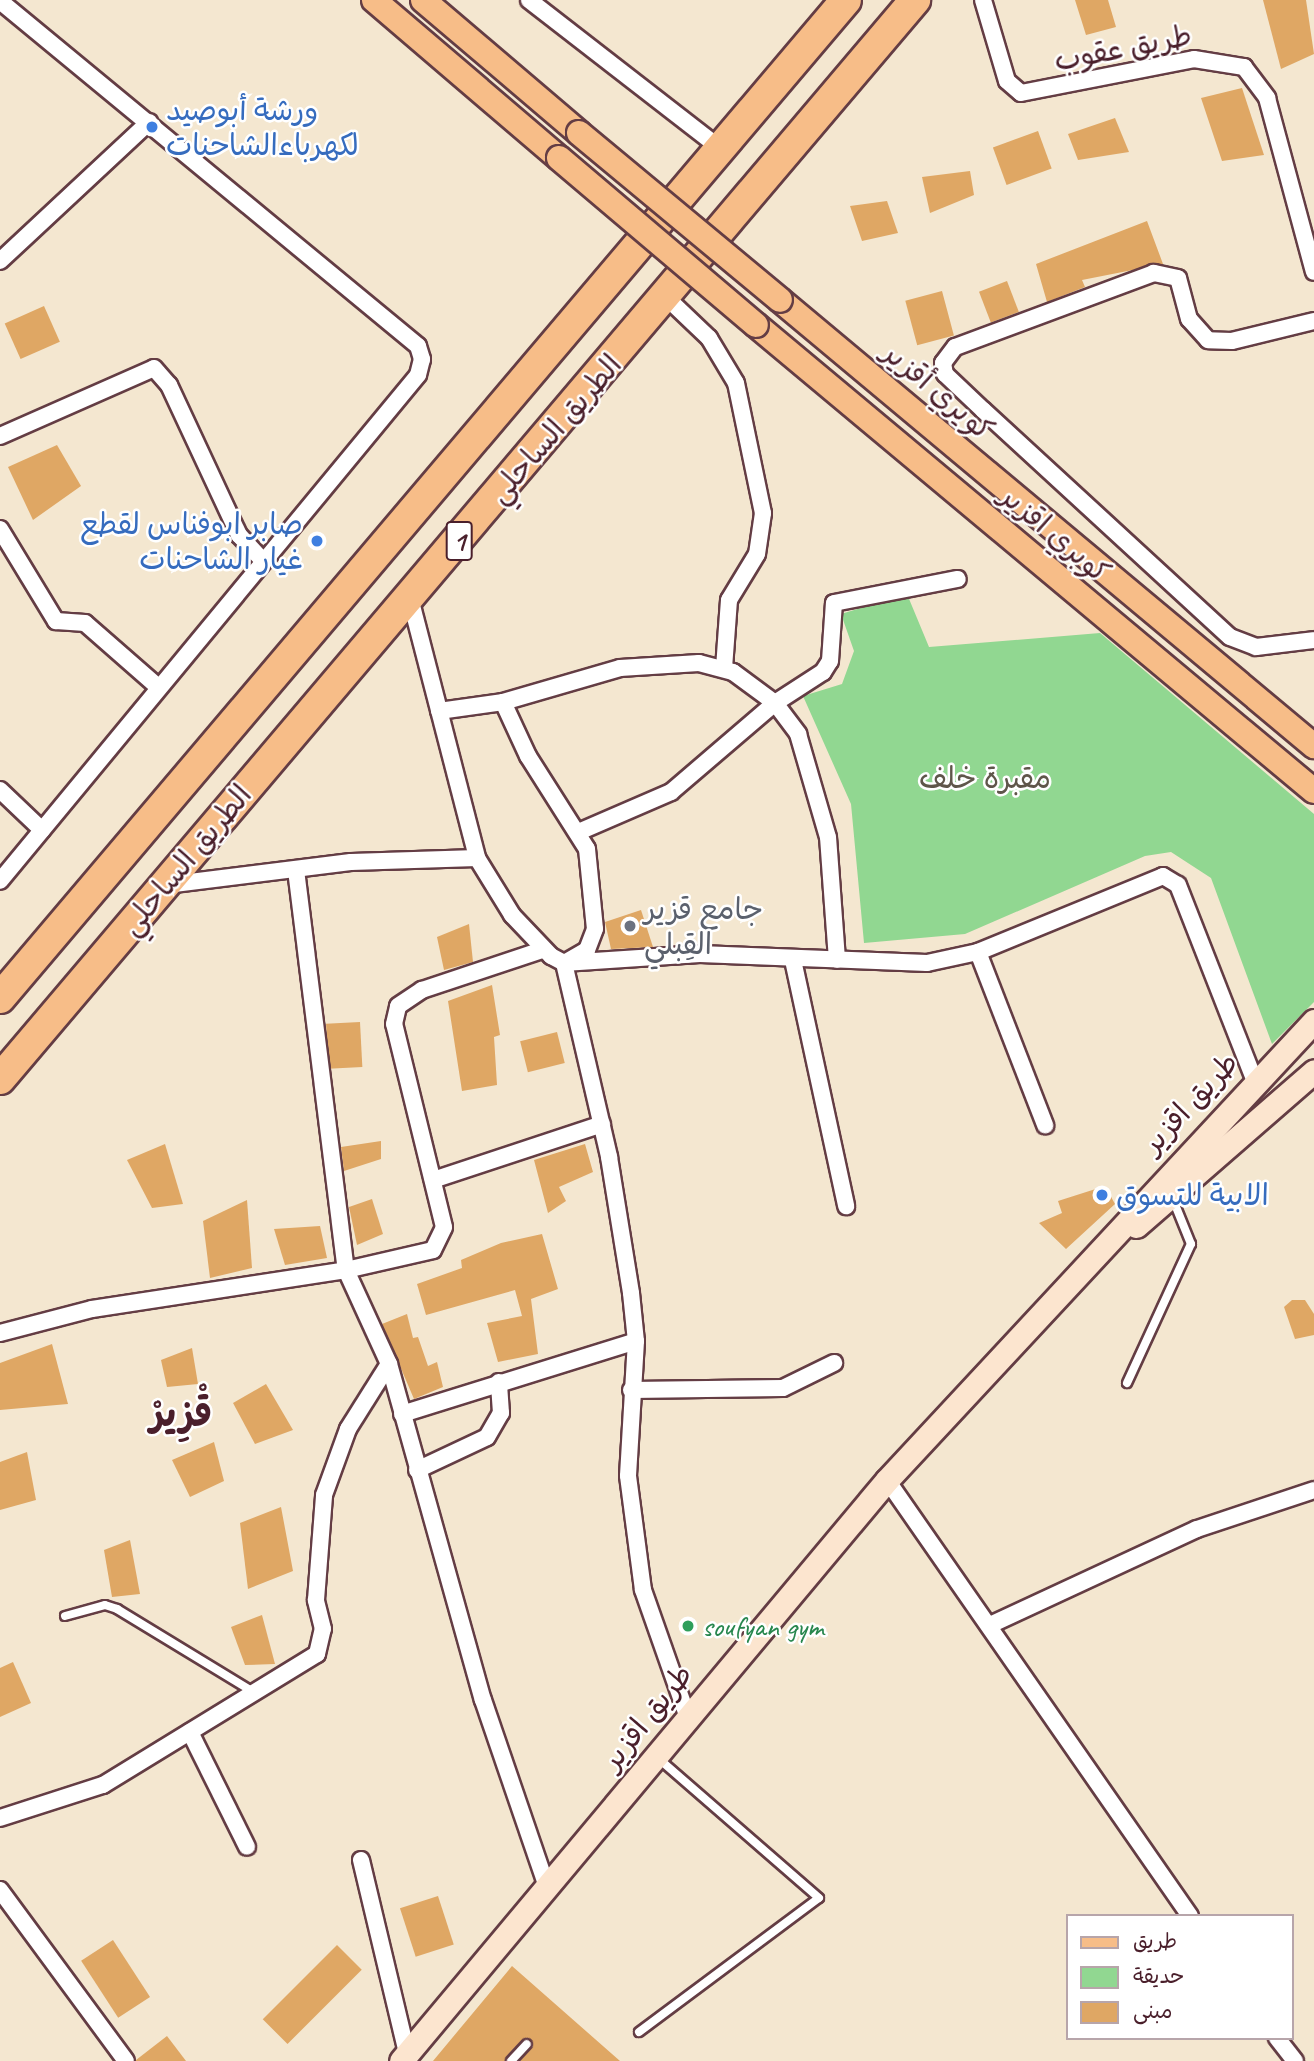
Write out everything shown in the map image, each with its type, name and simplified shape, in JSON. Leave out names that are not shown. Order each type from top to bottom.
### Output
[{"type":"highway","name":"الطريق الساحلي","points":[[0,1079],[667,298],[915,0]]},
{"type":"highway","name":"الطريق الساحلي","points":[[0,998],[844,2]]},
{"type":"main road","name":"كوبري اقزير","points":[[374,0],[756,325],[1314,791]]},
{"type":"main road","name":"كويري أقزير","points":[[423,0],[1314,746]]},
{"type":"street","points":[[529,0],[720,148]]},
{"type":"street","name":"طريق عقوب","points":[[983,0],[1007,81],[1021,93],[1194,60],[1244,67],[1267,98],[1314,272]]},
{"type":"street","points":[[0,2],[418,346],[422,359],[418,375],[0,881]]},
{"type":"street","points":[[0,261],[149,122]]},
{"type":"street","points":[[1314,321],[1232,341],[1208,340],[1189,319],[1178,278],[1154,273],[955,347],[943,363],[945,374],[973,401],[1230,637],[1256,647],[1314,640]]},
{"type":"street","points":[[667,298],[723,356],[750,435],[765,527],[757,554],[729,600],[724,668]]},
{"type":"street","points":[[0,436],[154,368],[169,385],[239,535],[263,561]]},
{"type":"street","points":[[0,529],[55,621],[85,623],[158,687]]},
{"type":"street","points":[[581,831],[671,792],[775,703],[828,667],[834,603],[958,579]]},
{"type":"street","points":[[410,598],[477,858],[542,950],[564,963],[658,954],[927,963],[978,952],[1152,878],[1171,880],[1254,1079]]},
{"type":"street","points":[[439,710],[503,702],[620,668],[699,663],[724,668],[775,703],[798,734],[825,825],[837,960]]},
{"type":"street","points":[[503,702],[528,756],[581,831],[594,876],[595,929],[587,950],[564,963]]},
{"type":"street","points":[[0,790],[42,830]]},
{"type":"street","points":[[165,885],[400,858],[477,858]]},
{"type":"street","points":[[296,870],[346,1270],[389,1364],[483,1700],[548,1890]]},
{"type":"street","points":[[0,1333],[92,1309],[346,1270],[426,1254],[440,1244],[444,1227],[394,1024],[398,1006],[422,990],[542,950]]},
{"type":"street","points":[[978,952],[1045,1125]]},
{"type":"street","points":[[793,960],[846,1206]]},
{"type":"street","points":[[564,963],[602,1124],[636,1341],[628,1476],[643,1590],[687,1715]]},
{"type":"street","name":"طريق اقزير","points":[[404,2057],[548,1890],[687,1715],[887,1480],[1090,1264],[1254,1079],[1314,1021]]},
{"type":"street","name":"طريق اقزير","points":[[1090,1264],[1172,1197],[1314,1071]]},
{"type":"street","points":[[433,1180],[602,1124]]},
{"type":"street","points":[[402,1414],[636,1341]]},
{"type":"street","points":[[631,1390],[783,1388],[834,1363]]},
{"type":"street","points":[[0,1818],[103,1785],[252,1691],[317,1654],[323,1629],[316,1600],[324,1495],[348,1429],[389,1364]]},
{"type":"street","points":[[417,1470],[487,1437],[501,1413],[499,1382]]},
{"type":"street","points":[[887,1480],[990,1625],[1188,1914]]},
{"type":"street","points":[[990,1625],[1198,1529],[1314,1490]]},
{"type":"street","points":[[190,1732],[247,1847]]},
{"type":"street","points":[[361,1860],[404,2057]]},
{"type":"street","points":[[0,1889],[7,1909],[127,2061]]},
{"type":"street","points":[[1279,2040],[1295,2061]]},
{"type":"lane","points":[[1128,1383],[1191,1244],[1172,1197]]},
{"type":"lane","points":[[65,1616],[105,1605],[117,1609],[252,1691]]},
{"type":"lane","points":[[639,2032],[819,1898],[655,1755]]},
{"type":"lane","points":[[511,2061],[527,2044]]},
{"type":"green space","name":"مقبرة خلف","points":[[907,594],[929,647],[1100,633],[1314,814],[1314,1002],[1272,1044],[1211,878],[1171,852],[1145,856],[965,934],[864,943],[851,804],[803,696],[842,684],[854,651],[841,614]]},
{"type":"building","points":[[1075,0],[1108,0],[1116,27],[1086,35]]},
{"type":"building","points":[[1263,0],[1306,0],[1314,54],[1281,69]]},
{"type":"building","points":[[1242,88],[1264,155],[1222,161],[1201,98]]},
{"type":"building","points":[[1115,118],[1129,152],[1078,160],[1068,134]]},
{"type":"building","points":[[1038,131],[1052,169],[1007,185],[993,147]]},
{"type":"building","points":[[970,171],[974,195],[930,213],[922,177]]},
{"type":"building","points":[[887,201],[898,233],[862,241],[850,206]]},
{"type":"building","points":[[1147,221],[1163,264],[1082,280],[1085,287],[1047,302],[1036,264]]},
{"type":"building","points":[[1007,281],[1019,312],[991,323],[979,292]]},
{"type":"building","points":[[942,291],[954,335],[917,345],[905,301]]},
{"type":"building","points":[[44,306],[60,342],[21,359],[5,323]]},
{"type":"building","points":[[57,445],[81,486],[33,520],[8,467]]},
{"type":"building","points":[[641,910],[653,947],[611,949],[605,922]]},
{"type":"building","points":[[469,924],[473,962],[444,970],[437,937]]},
{"type":"building","points":[[492,985],[500,1035],[494,1037],[497,1085],[462,1091],[448,1001]]},
{"type":"building","points":[[360,1022],[362,1067],[328,1069],[326,1024]]},
{"type":"building","points":[[557,1032],[565,1063],[528,1072],[520,1041]]},
{"type":"building","points":[[381,1141],[381,1159],[344,1171],[341,1147]]},
{"type":"building","points":[[165,1144],[183,1204],[152,1208],[127,1160]]},
{"type":"building","points":[[585,1144],[593,1172],[559,1187],[566,1201],[548,1213],[534,1160]]},
{"type":"building","points":[[1105,1186],[1115,1204],[1066,1249],[1039,1223],[1062,1213],[1058,1201]]},
{"type":"building","points":[[372,1199],[383,1234],[357,1245],[349,1207]]},
{"type":"building","points":[[247,1200],[252,1268],[210,1278],[203,1221]]},
{"type":"building","points":[[320,1226],[327,1258],[285,1265],[274,1229]]},
{"type":"building","points":[[542,1234],[558,1289],[531,1299],[538,1354],[498,1362],[487,1323],[522,1316],[515,1290],[426,1315],[417,1284],[462,1268],[461,1260],[501,1243]]},
{"type":"building","points":[[1292,1300],[1305,1300],[1314,1314],[1314,1335],[1295,1339],[1284,1307]]},
{"type":"building","points":[[407,1314],[413,1338],[418,1337],[428,1366],[437,1362],[443,1387],[414,1399],[382,1324]]},
{"type":"building","points":[[52,1344],[68,1404],[0,1410],[0,1363]]},
{"type":"building","points":[[192,1348],[198,1384],[167,1387],[161,1360]]},
{"type":"building","points":[[266,1384],[293,1430],[255,1444],[233,1403]]},
{"type":"building","points":[[214,1442],[224,1481],[190,1497],[172,1460]]},
{"type":"building","points":[[27,1452],[36,1500],[0,1510],[0,1462]]},
{"type":"building","points":[[281,1507],[293,1571],[248,1589],[240,1523]]},
{"type":"building","points":[[130,1540],[140,1594],[112,1597],[104,1550]]},
{"type":"building","points":[[262,1615],[275,1664],[245,1665],[231,1627]]},
{"type":"building","points":[[13,1662],[31,1703],[0,1717],[0,1668]]},
{"type":"building","points":[[438,1896],[454,1945],[416,1957],[400,1908]]},
{"type":"building","points":[[113,1940],[150,1997],[118,2018],[81,1961]]},
{"type":"building","points":[[337,1945],[362,1970],[288,2044],[263,2019]]},
{"type":"building","points":[[512,1966],[620,2061],[520,2061],[533,2046],[528,2038],[505,2061],[433,2061]]},
{"type":"building","points":[[167,2036],[186,2061],[136,2061],[136,2060]]},
{"type":"place","name":"ورشة أبوصيد لكهرباءالشاحنات","points":[[152,127]]},
{"type":"place","name":"صابر ابوفناس لقطع غيار الشاحنات","points":[[317,541]]},
{"type":"place","name":"جامع قزير القِبلي","points":[[630,926]]},
{"type":"place","name":"الابية للتسوق","points":[[1102,1195]]},
{"type":"place","name":"soufyan gym","points":[[688,1626]]},
{"type":"district","name":"قْزِيرْ","points":[[181,1414]]}]
